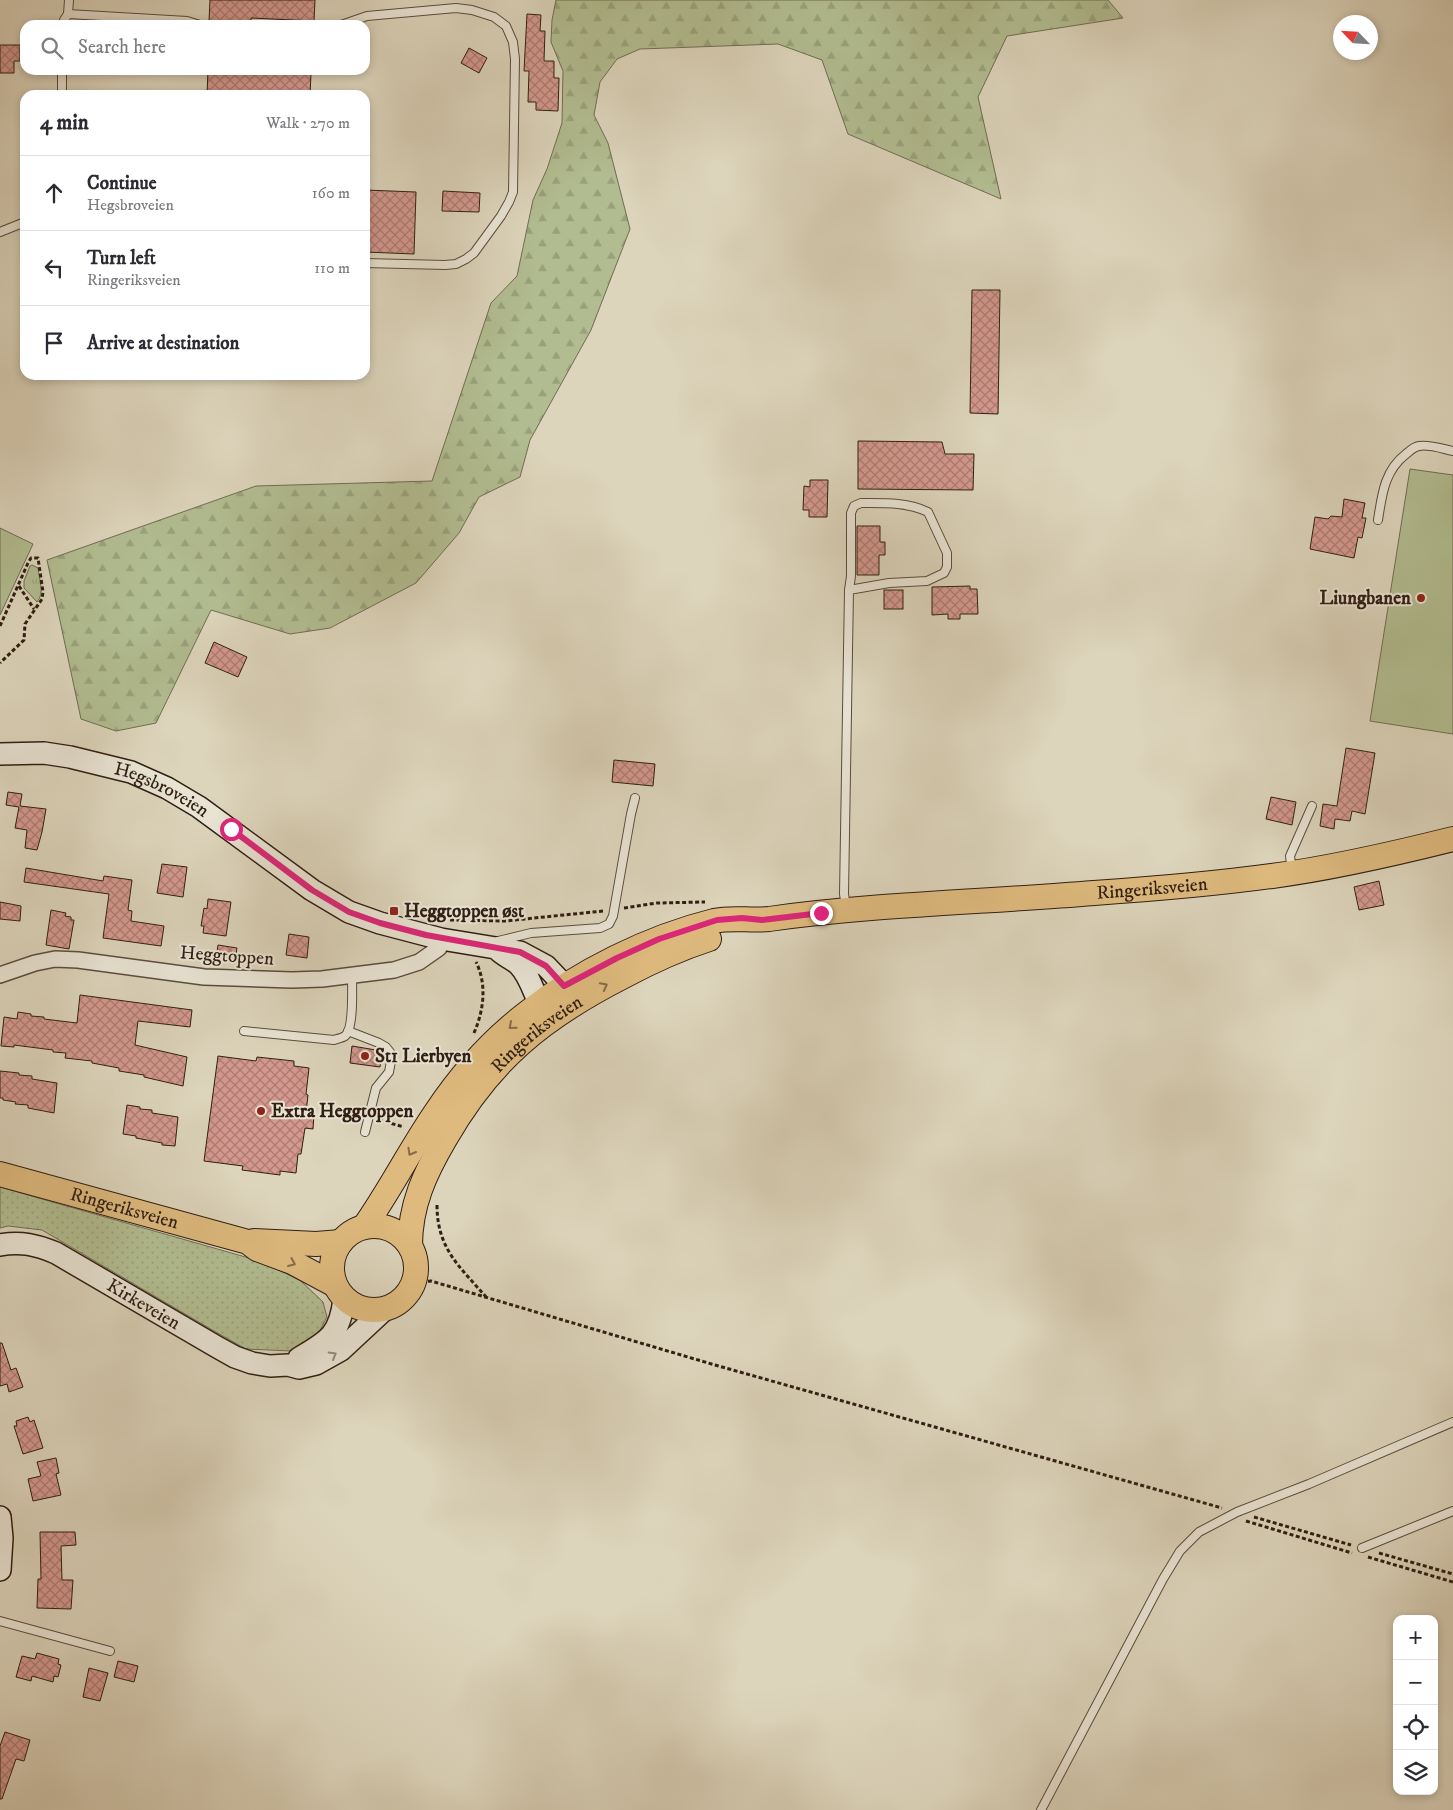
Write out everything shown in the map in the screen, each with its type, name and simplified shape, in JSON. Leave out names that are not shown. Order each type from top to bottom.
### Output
[{"type":"main road","name":"Ringeriksveien","points":[[364,1227],[390,1188],[417,1128],[499,1037],[539,1003],[564,986],[617,958],[659,939],[717,920],[742,918],[762,920],[847,911],[1192,885],[1292,873],[1343,864],[1453,839]]},
{"type":"main road","name":"Ringeriksveien","points":[[410,1246],[411,1221],[416,1198],[428,1170],[457,1118],[475,1091],[510,1052],[539,1027],[598,989],[666,955],[714,937],[744,929],[762,920]]},
{"type":"main road","name":"Ringeriksveien","points":[[0,1174],[248,1242],[316,1244],[341,1242]]},
{"type":"main road","points":[[380,1226],[404,1237],[410,1246],[416,1260],[417,1271],[415,1282],[403,1300],[384,1310],[374,1311],[353,1305],[340,1292],[332,1264],[334,1254],[341,1242],[349,1234],[364,1227],[380,1226]]},
{"type":"main road","name":"Ringeriksveien","points":[[248,1242],[257,1249],[292,1262],[340,1292]]},
{"type":"street","name":"Hegsbroveien","points":[[0,754],[44,754],[70,757],[131,772],[167,788],[199,807],[312,890],[349,912],[380,923],[444,929],[484,950],[502,954],[512,959],[528,977],[539,1003]]},
{"type":"street","name":"Heggtoppen","points":[[0,976],[35,963],[55,959],[78,960],[204,976],[292,980],[352,976],[380,973],[413,965],[439,948],[444,929]]},
{"type":"street","name":"Hegsbroveien","points":[[484,950],[520,952],[546,966],[564,986]]},
{"type":"street","points":[[539,1003],[562,1011],[564,986]]},
{"type":"street","name":"Kirkeveien","points":[[0,1245],[19,1243],[50,1250],[235,1357],[262,1365],[288,1365],[299,1368],[316,1364],[334,1355],[384,1310]]},
{"type":"street","points":[[288,1365],[323,1344],[331,1337],[338,1327],[343,1312],[340,1292]]},
{"type":"street","points":[[0,1516],[2,1538],[0,1570]]},
{"type":"lane","points":[[64,20],[68,14],[69,0]]},
{"type":"lane","points":[[355,20],[367,16],[456,8],[485,13],[506,26],[513,42],[515,59],[513,192],[501,216],[474,253],[456,264],[370,262]]},
{"type":"lane","points":[[68,14],[170,20]]},
{"type":"lane","points":[[62,75],[62,90]]},
{"type":"lane","points":[[0,232],[20,224]]},
{"type":"lane","points":[[1378,520],[1386,482],[1392,467],[1402,457],[1413,448],[1420,446],[1453,451]]},
{"type":"lane","points":[[847,911],[844,894],[846,881],[847,649],[849,590],[851,576],[851,513],[854,506],[861,503],[915,506],[928,512],[947,553],[947,567],[944,573],[927,581],[889,583],[849,590]]},
{"type":"lane","points":[[484,950],[531,933],[600,928],[609,924],[613,916],[635,798]]},
{"type":"lane","points":[[1292,873],[1290,856],[1312,806]]},
{"type":"lane","points":[[244,1030],[334,1040],[344,1037],[348,1032],[352,1004],[352,976]]},
{"type":"lane","points":[[348,1032],[379,1043],[390,1052],[389,1072],[376,1088],[365,1132]]},
{"type":"lane","points":[[1041,1810],[1164,1579],[1180,1551],[1199,1532],[1234,1514],[1453,1422]]},
{"type":"lane","points":[[1360,1551],[1453,1511]]},
{"type":"lane","points":[[0,1622],[110,1651]]},
{"type":"path","points":[[0,626],[31,558],[38,558],[44,592],[42,599],[26,624],[24,640],[0,663]]},
{"type":"path","points":[[18,585],[34,609]]},
{"type":"path","points":[[444,929],[477,922]]},
{"type":"path","points":[[471,1039],[481,1012],[483,992],[480,968],[484,950]]},
{"type":"path","points":[[369,1118],[417,1128]]},
{"type":"path","points":[[438,1199],[438,1226],[447,1250],[487,1298]]},
{"type":"path","points":[[415,1282],[431,1281],[1214,1506],[1234,1514],[1360,1551],[1453,1574]]},
{"type":"path","points":[[1214,1506],[1234,1514],[1360,1551]]},
{"type":"path","points":[[1368,1557],[1453,1582]]},
{"type":"green space","points":[[556,0],[1108,0],[1123,18],[1007,36],[978,97],[1001,199],[848,134],[822,60],[778,44],[640,49],[617,59],[600,82],[594,115],[608,143],[630,229],[591,330],[530,440],[520,477],[479,497],[459,533],[416,583],[330,628],[290,634],[211,610],[156,723],[116,731],[81,719],[47,560],[256,486],[432,481],[491,303],[517,276],[533,200],[547,169],[562,123],[563,71],[551,42],[552,20]]},
{"type":"green space","name":"Liungbanen","points":[[1410,469],[1453,475],[1453,734],[1370,721]]},
{"type":"green space","points":[[0,528],[33,544],[0,615]]},
{"type":"green space","points":[[32,565],[38,568],[41,586],[41,594],[37,602],[24,588],[24,581]]},
{"type":"green space","points":[[0,1187],[263,1262],[301,1281],[323,1302],[327,1317],[319,1332],[307,1345],[292,1351],[246,1349],[42,1230],[8,1226],[0,1228]]},
{"type":"building","points":[[210,0],[315,0],[314,20],[251,18],[251,20],[209,20]]},
{"type":"building","points":[[527,14],[541,15],[540,31],[545,31],[544,61],[554,61],[554,78],[559,78],[558,111],[536,110],[536,102],[528,102],[529,71],[524,71]]},
{"type":"building","points":[[0,45],[20,45],[20,61],[14,61],[14,73],[0,73]]},
{"type":"building","points":[[469,48],[487,58],[479,73],[461,63]]},
{"type":"building","points":[[208,75],[311,75],[310,90],[207,90]]},
{"type":"building","points":[[370,190],[416,192],[414,254],[370,252]]},
{"type":"building","points":[[443,191],[480,193],[479,212],[442,211]]},
{"type":"building","points":[[972,290],[1000,290],[998,414],[970,413]]},
{"type":"building","points":[[858,441],[942,442],[945,454],[974,454],[973,490],[858,489]]},
{"type":"building","points":[[810,480],[828,480],[827,517],[809,517],[809,510],[803,510],[804,486],[810,487]]},
{"type":"building","points":[[1344,499],[1365,503],[1362,518],[1366,518],[1362,538],[1358,537],[1354,558],[1310,549],[1315,517],[1328,519],[1331,516],[1342,517]]},
{"type":"building","points":[[857,526],[880,526],[880,542],[885,542],[885,555],[879,555],[879,575],[857,575]]},
{"type":"building","points":[[970,586],[970,589],[977,589],[978,614],[960,614],[960,619],[948,619],[948,614],[932,615],[932,587]]},
{"type":"building","points":[[884,590],[903,590],[903,609],[884,609]]},
{"type":"building","points":[[214,642],[247,657],[238,677],[205,663]]},
{"type":"building","points":[[1346,748],[1375,753],[1365,814],[1352,811],[1350,821],[1335,819],[1334,829],[1320,826],[1323,804],[1337,806]]},
{"type":"building","points":[[614,760],[655,764],[653,786],[612,782]]},
{"type":"building","points":[[8,792],[22,794],[20,806],[46,809],[37,850],[25,848],[27,830],[15,828],[19,807],[6,805]]},
{"type":"building","points":[[1271,797],[1296,802],[1292,825],[1266,819]]},
{"type":"building","points":[[162,864],[187,867],[183,897],[157,893]]},
{"type":"building","points":[[26,868],[103,881],[104,876],[132,880],[128,910],[132,911],[131,921],[164,926],[161,946],[103,938],[109,894],[24,882]]},
{"type":"building","points":[[1379,881],[1384,905],[1359,910],[1354,887]]},
{"type":"building","points":[[208,899],[231,902],[226,936],[203,933],[204,926],[201,926],[204,908],[207,909]]},
{"type":"building","points":[[0,902],[21,906],[20,921],[0,919]]},
{"type":"building","points":[[51,910],[66,913],[65,916],[71,917],[71,920],[74,920],[69,949],[46,945]]},
{"type":"building","points":[[289,934],[309,937],[307,958],[286,955]]},
{"type":"building","points":[[218,945],[237,948],[235,961],[216,958]]},
{"type":"building","points":[[80,995],[192,1010],[190,1027],[138,1021],[135,1045],[187,1057],[183,1086],[144,1077],[144,1075],[119,1071],[119,1068],[92,1063],[92,1061],[65,1058],[66,1053],[53,1052],[53,1050],[14,1045],[14,1047],[1,1046],[4,1017],[17,1019],[18,1012],[44,1017],[44,1019],[77,1023]]},
{"type":"building","points":[[352,1046],[382,1051],[380,1067],[350,1063]]},
{"type":"building","points":[[218,1056],[256,1061],[257,1057],[294,1061],[294,1066],[309,1068],[306,1113],[314,1114],[313,1129],[305,1128],[301,1154],[298,1154],[296,1173],[280,1171],[280,1175],[242,1170],[243,1166],[204,1161]]},
{"type":"building","points":[[0,1071],[19,1073],[19,1075],[32,1076],[32,1079],[57,1083],[54,1113],[28,1108],[28,1105],[15,1104],[16,1102],[0,1098]]},
{"type":"building","points":[[127,1105],[152,1110],[152,1113],[178,1117],[175,1146],[162,1145],[162,1143],[123,1134]]},
{"type":"building","points":[[0,1343],[2,1343],[11,1370],[16,1368],[23,1387],[9,1392],[7,1384],[0,1386]]},
{"type":"building","points":[[28,1417],[30,1422],[34,1420],[43,1448],[23,1454],[14,1426],[17,1426],[16,1421]]},
{"type":"building","points":[[56,1458],[59,1473],[56,1474],[61,1495],[33,1501],[28,1479],[41,1476],[37,1462]]},
{"type":"building","points":[[40,1532],[75,1532],[76,1545],[61,1546],[62,1580],[73,1580],[71,1609],[37,1608],[38,1579],[41,1579]]},
{"type":"building","points":[[37,1653],[59,1659],[58,1664],[61,1665],[58,1677],[54,1676],[53,1682],[32,1676],[31,1681],[16,1677],[22,1656],[35,1659]]},
{"type":"building","points":[[118,1661],[138,1666],[134,1682],[114,1677]]},
{"type":"building","points":[[89,1668],[108,1673],[100,1701],[83,1697]]},
{"type":"building","points":[[5,1732],[30,1740],[24,1761],[16,1759],[2,1799],[0,1799],[0,1746]]},
{"type":"place","name":"Liungbanen","points":[[1421,598]]},
{"type":"place","name":"Heggtoppen øst","points":[[394,911]]},
{"type":"place","name":"St1 Lierbyen","points":[[365,1056]]},
{"type":"place","name":"Extra Heggtoppen","points":[[261,1111]]},
{"type":"route","points":[[231,829],[312,890],[349,912],[380,923],[426,935],[520,952],[546,966],[564,986],[617,958],[659,939],[717,920],[742,918],[762,920],[821,913]]}]
